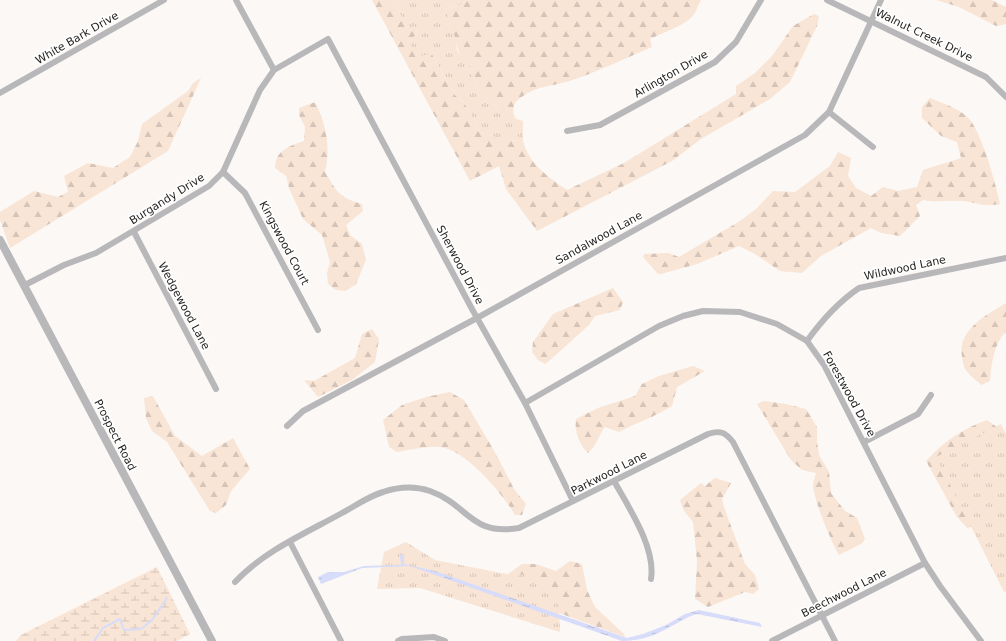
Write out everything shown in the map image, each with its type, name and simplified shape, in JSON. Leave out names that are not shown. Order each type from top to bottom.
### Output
[{"type":"street","name":"White Bark Drive","points":[[0,93],[164,0]]},
{"type":"street","points":[[236,0],[274,70]]},
{"type":"street","name":"Arlington Drive","points":[[567,131],[600,125],[715,62],[736,42],[760,0]]},
{"type":"street","name":"Walnut Creek Drive","points":[[827,0],[872,20],[986,76],[1006,97]]},
{"type":"street","name":"Sandalwood Lane","points":[[287,426],[303,411],[477,318],[805,134],[829,112],[881,0]]},
{"type":"street","name":"Burgandy Drive","points":[[25,286],[64,265],[96,253],[134,232],[209,186],[223,172],[260,90],[274,70],[328,39]]},
{"type":"street","name":"Sherwood Drive","points":[[328,39],[477,318],[525,403],[573,501]]},
{"type":"street","points":[[829,112],[873,147]]},
{"type":"street","name":"Kingswood Court","points":[[223,172],[245,193],[318,330]]},
{"type":"street","name":"Wedgewood Lane","points":[[134,232],[216,389]]},
{"type":"street","name":"Prospect Road","points":[[0,240],[212,641]]},
{"type":"street","name":"Wildwood Lane","points":[[806,341],[824,317],[842,300],[859,288],[1006,258]]},
{"type":"street","name":"Forestwood Drive","points":[[525,403],[659,326],[683,316],[703,311],[740,312],[776,324],[806,341],[824,365],[925,563],[940,586],[981,641]]},
{"type":"street","points":[[864,442],[918,414],[932,395]]},
{"type":"street","name":"Parkwood Lane","points":[[236,582],[249,566],[382,492],[405,487],[419,488],[447,499],[482,526],[502,531],[519,528],[708,434],[718,431],[728,435],[835,641]]},
{"type":"street","points":[[614,481],[643,536],[652,571],[651,580]]},
{"type":"street","points":[[290,542],[340,641]]},
{"type":"street","name":"Beechwood Lane","points":[[772,641],[925,563]]},
{"type":"street","points":[[398,641],[402,639],[434,637],[445,641]]},
{"type":"green space","points":[[372,0],[393,0],[408,29],[414,25],[418,33],[409,41],[432,54],[455,95],[465,104],[480,132],[505,140],[523,141],[530,157],[540,169],[567,190],[624,163],[736,94],[736,86],[755,73],[772,56],[793,26],[814,14],[819,16],[817,26],[790,82],[770,99],[701,139],[672,161],[537,231],[506,189],[499,166],[470,181]]},
{"type":"green space","points":[[393,0],[469,0],[445,9],[456,40],[457,50],[460,55],[464,52],[471,65],[468,67],[479,89],[502,114],[523,121],[523,141],[505,140],[480,132],[465,104],[455,95],[432,54],[418,56],[408,41],[418,33],[414,26],[408,29]]},
{"type":"green space","points":[[469,0],[701,0],[692,17],[688,21],[650,39],[652,47],[587,75],[566,82],[535,89],[524,95],[516,102],[514,106],[513,111],[516,119],[502,114],[479,89],[468,67],[471,65],[464,53],[460,55],[445,9]]},
{"type":"green space","points":[[936,0],[992,0],[1006,7],[1006,24],[996,26],[959,7]]},
{"type":"green space","points":[[201,78],[168,151],[10,248],[0,220],[0,212],[34,191],[58,197],[68,192],[64,176],[88,163],[113,168],[130,157],[138,141],[142,124],[188,91],[193,83]]},
{"type":"green space","points":[[930,98],[958,110],[971,121],[985,150],[1000,204],[984,205],[963,201],[923,200],[916,205],[920,216],[900,236],[881,233],[871,228],[821,256],[802,273],[780,271],[755,254],[739,246],[697,264],[661,274],[658,274],[643,257],[644,254],[668,253],[679,257],[740,221],[756,209],[773,191],[795,192],[830,166],[838,152],[851,158],[848,176],[856,188],[871,196],[883,187],[898,191],[917,187],[923,170],[961,158],[957,142],[941,136],[922,118],[922,107]]},
{"type":"green space","points":[[315,102],[325,127],[328,154],[325,172],[339,193],[348,199],[362,204],[363,211],[346,225],[350,235],[362,244],[366,260],[356,284],[346,291],[336,290],[328,284],[327,273],[330,262],[322,235],[303,219],[289,188],[286,176],[275,168],[280,153],[289,147],[304,141],[305,127],[299,115],[299,108]]},
{"type":"green space","points":[[613,288],[623,302],[620,310],[595,316],[589,325],[549,361],[545,364],[538,360],[532,352],[533,342],[553,314]]},
{"type":"green space","points":[[1006,303],[1006,332],[1002,336],[996,348],[992,362],[990,381],[981,385],[965,369],[962,357],[964,339],[968,331],[982,318]]},
{"type":"green space","points":[[372,329],[379,339],[375,362],[352,380],[318,397],[304,380],[314,381],[355,358],[362,334]]},
{"type":"green space","points":[[693,366],[705,371],[677,387],[672,406],[619,432],[605,427],[596,443],[588,453],[582,446],[576,428],[576,419],[598,408],[635,396],[642,384],[659,376]]},
{"type":"green space","points":[[450,392],[464,400],[496,454],[514,489],[526,504],[522,515],[515,515],[493,485],[472,464],[450,450],[440,447],[429,447],[397,452],[389,447],[383,420],[402,405],[426,397]]},
{"type":"green space","points":[[153,396],[175,436],[202,456],[233,438],[250,469],[231,491],[226,505],[216,513],[210,511],[167,442],[152,431],[146,418],[144,398]]},
{"type":"green space","points":[[764,401],[806,409],[817,427],[819,455],[829,472],[831,493],[845,511],[857,518],[865,539],[861,544],[839,555],[816,500],[813,485],[816,473],[802,470],[791,460],[757,404]]},
{"type":"green space","points":[[987,420],[1005,433],[976,521],[968,529],[957,517],[926,461],[939,448],[954,437]]},
{"type":"green space","points":[[1001,424],[1006,434],[1006,591],[1004,592],[936,457]]},
{"type":"green space","points":[[715,478],[731,483],[722,499],[724,507],[745,564],[755,575],[759,589],[753,594],[745,592],[708,607],[695,599],[697,561],[693,522],[684,511],[680,500],[701,483],[705,486]]},
{"type":"green space","points":[[406,542],[435,560],[517,576],[521,574],[547,582],[559,607],[560,632],[420,588],[377,589],[384,552]]},
{"type":"green space","points":[[570,561],[582,564],[587,590],[595,607],[624,634],[625,637],[559,613],[496,578],[508,574],[522,564],[536,564],[556,571]]},
{"type":"green space","points":[[157,567],[190,634],[177,641],[16,641],[21,635]]},
{"type":"water","points":[[404,554],[404,564],[435,571],[627,638],[643,634],[666,625],[685,614],[699,610],[760,623],[762,627],[697,614],[686,618],[652,636],[622,641],[410,566],[362,568],[321,584],[318,577],[328,572],[344,572],[364,566],[401,565],[400,555]]},
{"type":"waterway","points":[[94,641],[103,628],[120,619],[124,630],[141,629],[152,620],[167,598]]}]
